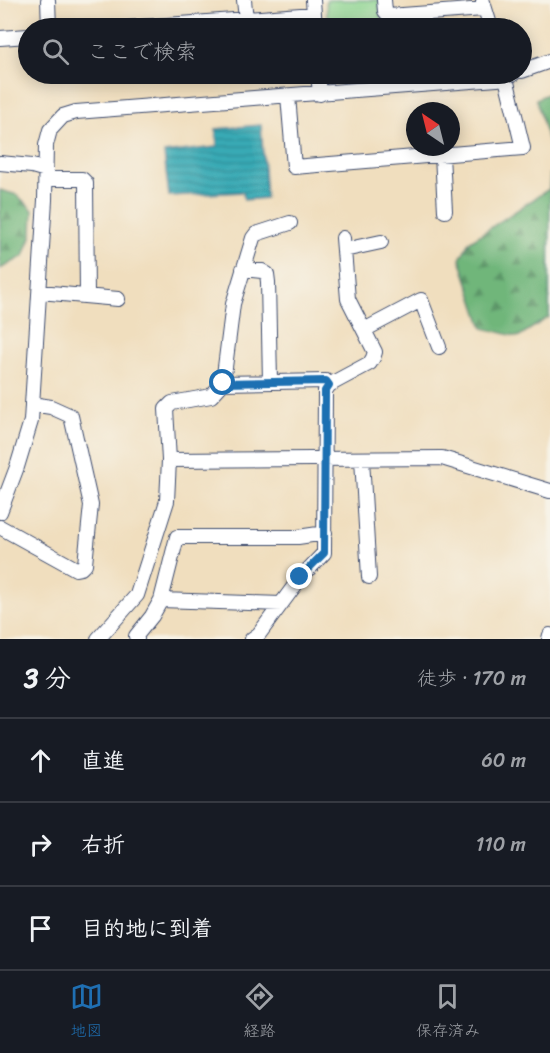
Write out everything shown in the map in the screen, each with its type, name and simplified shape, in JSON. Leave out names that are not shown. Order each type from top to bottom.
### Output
[{"type":"street","points":[[48,0],[49,18]]},
{"type":"street","points":[[244,0],[246,18]]},
{"type":"street","points":[[384,0],[385,11],[389,16],[484,4]]},
{"type":"street","points":[[252,18],[313,7]]},
{"type":"street","points":[[0,38],[18,37]]},
{"type":"street","points":[[532,67],[550,61]]},
{"type":"street","points":[[319,84],[320,94]]},
{"type":"street","points":[[0,512],[31,421],[46,145],[50,130],[63,116],[76,112],[438,84]]},
{"type":"street","points":[[460,153],[522,148],[510,84]]},
{"type":"street","points":[[288,96],[294,167],[430,156]]},
{"type":"street","points":[[442,156],[445,211]]},
{"type":"street","points":[[0,164],[32,166],[82,179],[86,183],[87,296]]},
{"type":"street","points":[[98,639],[137,595],[167,501],[169,459],[166,409],[172,403],[211,396],[223,383],[233,304],[253,238],[256,234],[290,223]]},
{"type":"street","points":[[252,639],[259,634],[300,577],[324,553],[325,391],[329,385],[370,363],[375,352],[348,299],[343,244],[381,242]]},
{"type":"street","points":[[243,269],[262,271],[267,274],[270,382]]},
{"type":"street","points":[[39,292],[118,299]]},
{"type":"street","points":[[364,330],[421,300],[439,347]]},
{"type":"street","points":[[223,383],[326,381],[329,385]]},
{"type":"street","points":[[0,526],[76,569],[85,564],[91,505],[71,416],[51,406],[32,404]]},
{"type":"street","points":[[169,459],[442,458],[550,491]]},
{"type":"street","points":[[362,459],[369,578]]},
{"type":"street","points":[[137,639],[136,636],[161,600],[177,537],[298,537],[325,533]]},
{"type":"street","points":[[161,600],[281,604]]},
{"type":"street","points":[[549,639],[550,634]]},
{"type":"green space","points":[[326,0],[379,0],[381,18],[327,18]]},
{"type":"green space","points":[[550,93],[550,148],[536,99]]},
{"type":"green space","points":[[550,173],[549,317],[518,337],[483,328],[460,259],[469,242],[549,189]]},
{"type":"green space","points":[[0,190],[17,195],[33,210],[32,234],[24,256],[0,269]]},
{"type":"water","points":[[261,125],[266,198],[244,200],[243,192],[169,196],[164,153],[217,147],[216,129]]},
{"type":"route","points":[[223,383],[326,381],[329,385],[325,391],[324,553],[300,577]]}]
